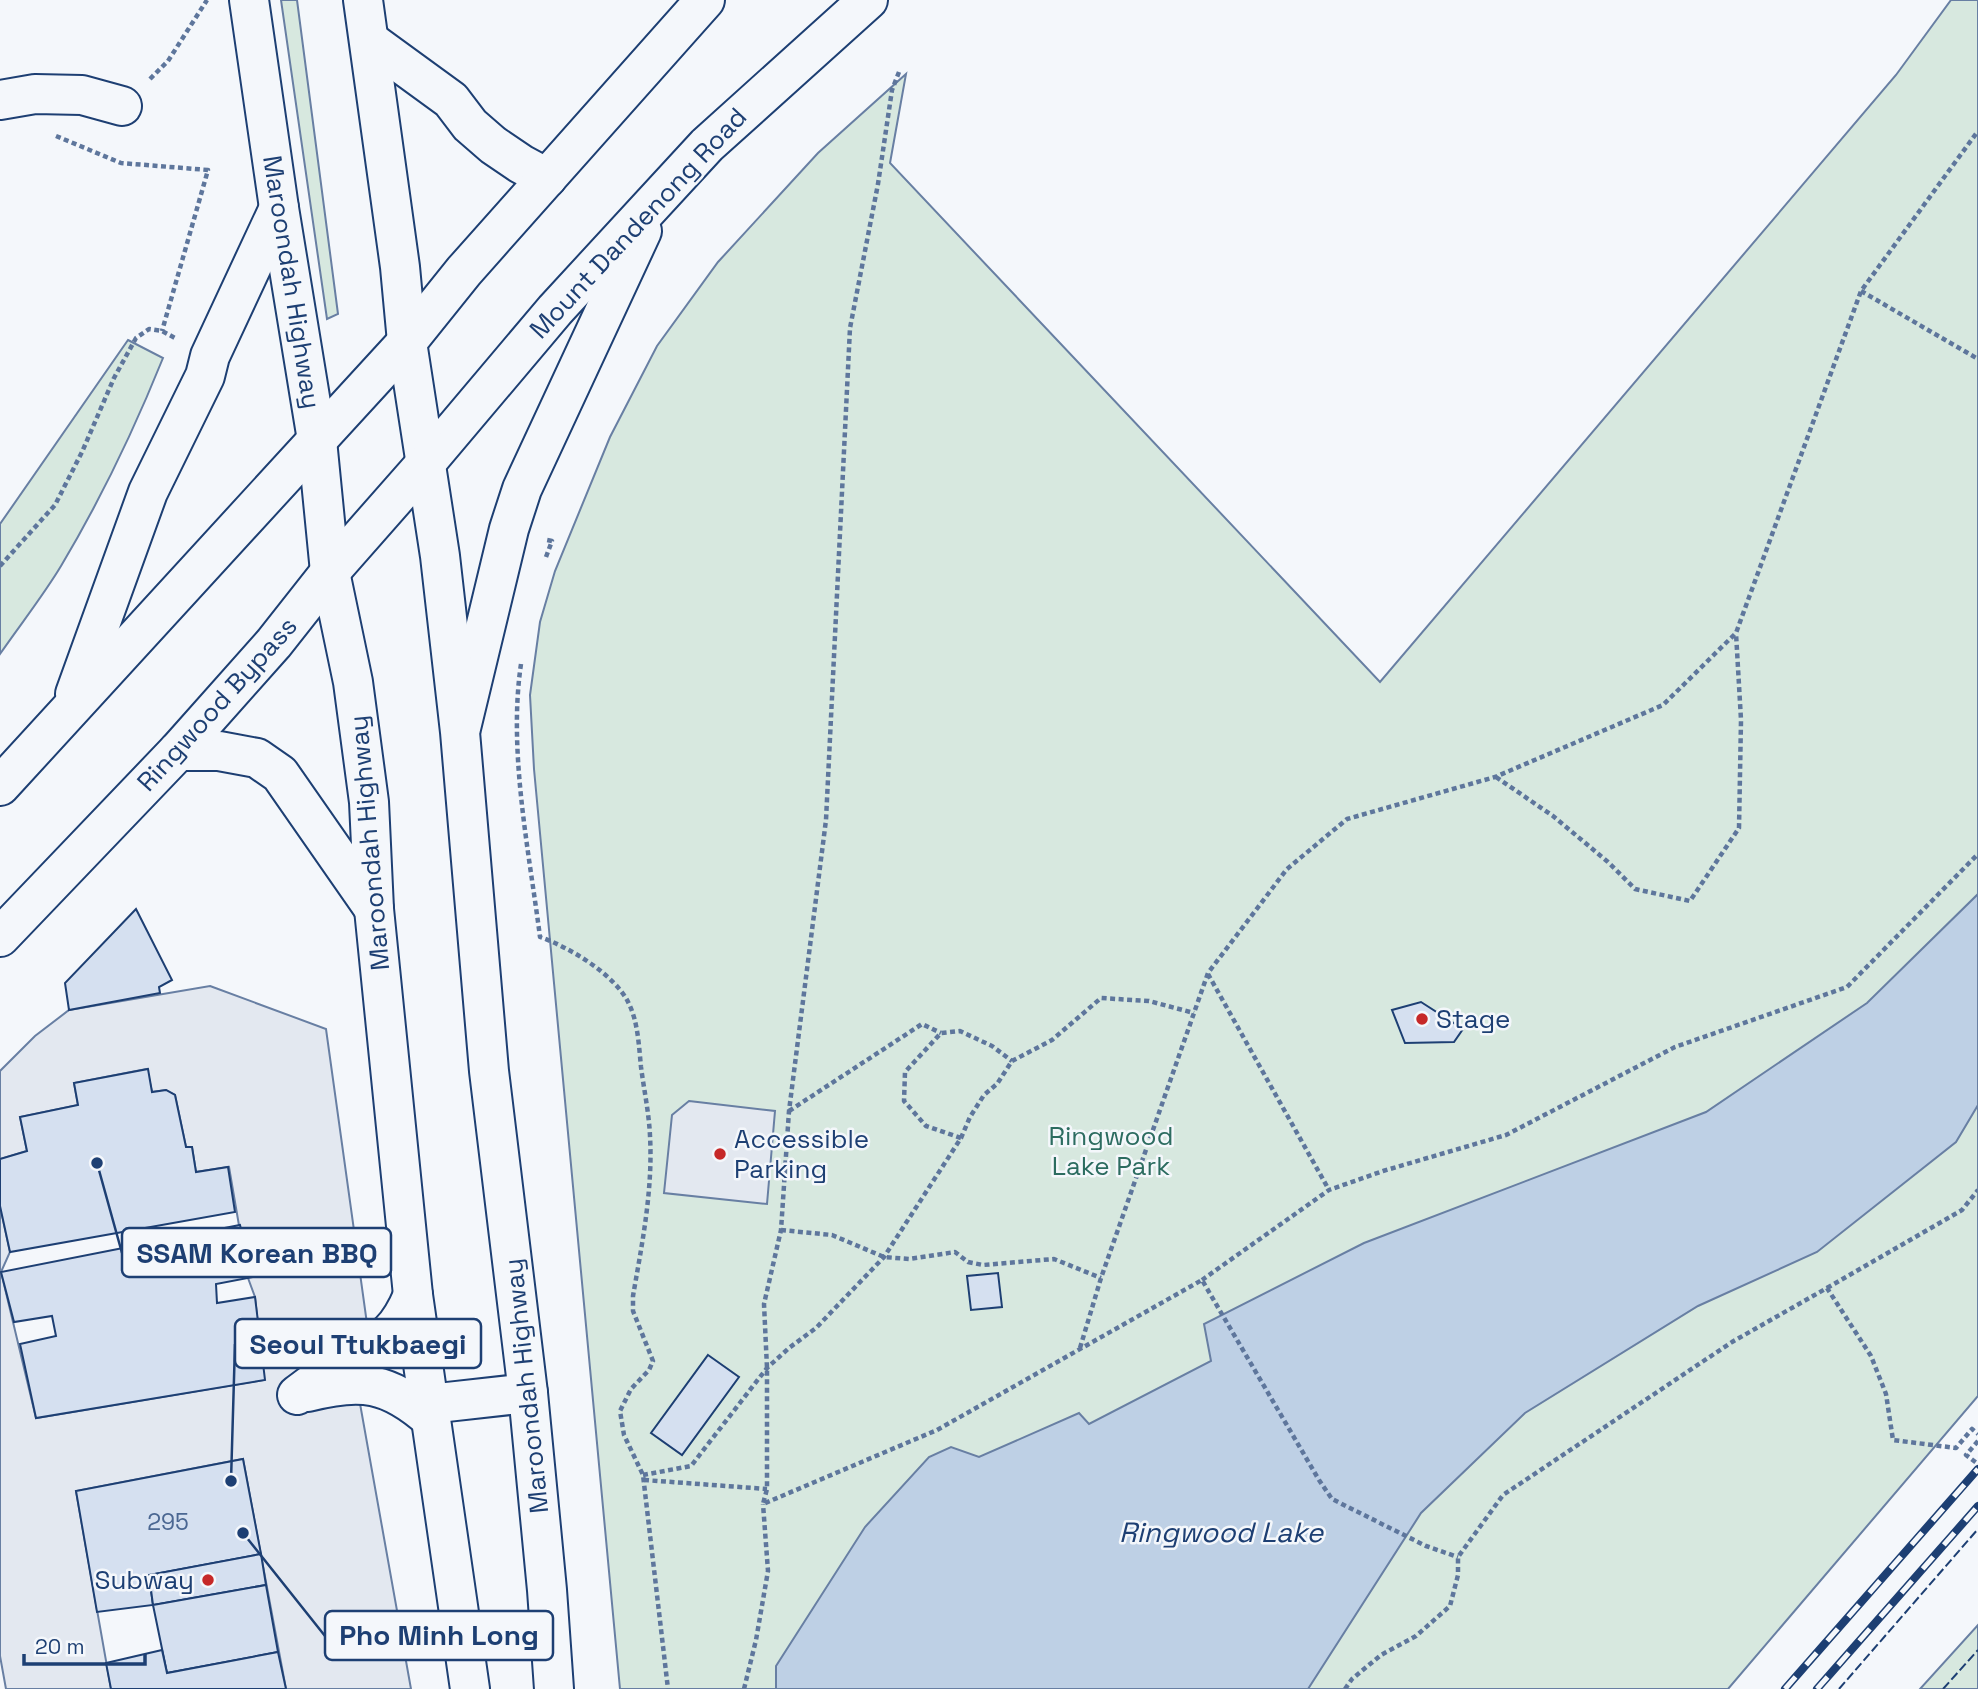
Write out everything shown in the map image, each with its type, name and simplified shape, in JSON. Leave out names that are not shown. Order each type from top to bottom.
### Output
[{"type":"main road","name":"Maroondah Highway","points":[[249,0],[279,208],[317,440],[330,572],[353,682],[369,802],[374,909],[413,1295],[470,1689]]},
{"type":"main road","name":"Maroondah Highway","points":[[363,0],[400,267],[407,342],[440,556],[460,732],[489,1071],[528,1393],[554,1689]]},
{"type":"main road","points":[[0,786],[407,342],[464,271],[705,0]]},
{"type":"main road","name":"Mount Dandenong Road","points":[[425,464],[538,330],[707,145],[868,0]]},
{"type":"main road","points":[[370,41],[451,100],[470,125],[493,145],[547,178]]},
{"type":"main road","points":[[0,100],[35,94],[82,94],[122,106]]},
{"type":"main road","points":[[460,732],[509,529],[522,489],[655,200]]},
{"type":"main road","points":[[69,713],[148,492],[205,376],[210,356],[279,208]]},
{"type":"main road","name":"Ringwood Bypass","points":[[0,937],[178,751],[274,643],[330,572],[425,464]]},
{"type":"main road","points":[[178,751],[219,751],[257,758],[280,774],[374,909]]},
{"type":"main road","points":[[413,1295],[404,1316],[391,1333],[297,1395],[336,1385],[369,1384],[390,1391],[430,1412],[528,1393]]},
{"type":"path","points":[[122,106],[168,61],[207,0]]},
{"type":"path","points":[[744,1689],[759,1629],[768,1571],[763,1504],[767,1489],[764,1304],[781,1230],[789,1111],[826,820],[850,328],[878,184],[892,90],[899,72]]},
{"type":"path","points":[[1495,777],[1553,816],[1608,862],[1635,889],[1690,901],[1739,828],[1741,720],[1736,633],[1861,291],[1978,131]]},
{"type":"path","points":[[53,135],[121,163],[208,170],[162,331]]},
{"type":"path","points":[[1861,291],[1978,359]]},
{"type":"path","points":[[0,566],[55,505],[82,452],[114,378],[136,338],[149,329],[162,331],[210,356]]},
{"type":"path","points":[[509,529],[552,541],[544,562]]},
{"type":"path","points":[[1080,1349],[1101,1278],[1208,973],[1287,869],[1347,819],[1495,777],[1663,705],[1736,633]]},
{"type":"path","points":[[522,656],[516,696],[518,759],[540,937],[575,953],[616,985],[629,1004],[638,1038],[650,1134],[650,1163],[633,1311],[653,1361],[649,1370],[631,1389],[620,1410],[624,1435],[644,1478],[668,1689]]},
{"type":"path","points":[[763,1504],[937,1430],[1202,1280],[1329,1190],[1383,1171],[1506,1135],[1675,1047],[1847,988],[1978,854]]},
{"type":"path","points":[[1208,973],[1329,1190]]},
{"type":"path","points":[[644,1478],[691,1466],[767,1368],[816,1328],[884,1257],[961,1139],[970,1117],[984,1095],[997,1084],[1012,1061],[1052,1040],[1101,998],[1149,1000],[1194,1013]]},
{"type":"path","points":[[789,1111],[922,1024],[941,1033],[960,1031],[992,1046],[1012,1061]]},
{"type":"path","points":[[941,1033],[905,1072],[904,1101],[926,1126],[961,1139]]},
{"type":"path","points":[[1345,1689],[1352,1679],[1371,1663],[1416,1636],[1450,1606],[1458,1574],[1458,1557],[1503,1495],[1732,1342],[1962,1210],[1978,1190]]},
{"type":"path","points":[[781,1230],[832,1235],[884,1257],[909,1259],[955,1252],[968,1262],[984,1265],[1054,1259],[1101,1278]]},
{"type":"path","points":[[1202,1280],[1332,1499],[1426,1546],[1458,1557]]},
{"type":"path","points":[[1827,1288],[1871,1356],[1886,1394],[1894,1440],[1956,1448],[1972,1429],[1978,1434]]},
{"type":"path","points":[[1978,1441],[1966,1455],[1978,1464]]},
{"type":"path","points":[[644,1478],[767,1489]]},
{"type":"green space","points":[[281,0],[297,0],[338,314],[327,319]]},
{"type":"green space","name":"Ringwood Lake Park","points":[[1951,0],[1978,0],[1978,1396],[1728,1689],[620,1689],[534,769],[530,695],[540,622],[555,571],[610,437],[657,346],[718,262],[818,153],[906,74],[890,163],[1380,682],[1896,75]]},
{"type":"green space","points":[[128,340],[163,358],[129,438],[76,541],[0,654],[0,524]]},
{"type":"green space","points":[[1978,1625],[1978,1689],[1920,1689]]},
{"type":"shaded area","points":[[210,986],[326,1029],[369,1338],[359,1398],[411,1689],[286,1689],[243,1459],[76,1491],[111,1689],[6,1689],[0,1656],[0,1206],[10,1252],[1,1272],[36,1418],[264,1380],[255,1297],[248,1278],[229,1167],[196,1172],[192,1147],[186,1147],[175,1095],[166,1090],[152,1092],[147,1069],[74,1083],[78,1105],[20,1117],[27,1151],[0,1159],[0,1071],[35,1036],[69,1010]]},
{"type":"shaded area","name":"Accessible Parking","points":[[689,1101],[775,1111],[767,1204],[664,1193],[672,1115]]},
{"type":"water","name":"Ringwood Lake","points":[[1978,894],[1978,1105],[1956,1142],[1817,1252],[1698,1306],[1525,1413],[1421,1513],[1308,1689],[776,1689],[776,1666],[865,1527],[929,1457],[951,1447],[979,1457],[1079,1413],[1089,1424],[1211,1361],[1204,1324],[1364,1243],[1706,1112],[1867,1003]]},
{"type":"building","points":[[136,909],[172,980],[159,987],[160,993],[69,1010],[65,983]]},
{"type":"building","name":"Stage","points":[[1421,1002],[1463,1029],[1454,1042],[1405,1043],[1392,1010]]},
{"type":"building","points":[[148,1069],[152,1092],[166,1090],[175,1095],[186,1147],[192,1147],[196,1172],[228,1167],[235,1212],[10,1252],[0,1206],[0,1159],[27,1151],[20,1117],[78,1105],[74,1083]]},
{"type":"building","points":[[240,1225],[253,1277],[216,1284],[217,1303],[255,1297],[265,1380],[36,1418],[20,1344],[56,1336],[52,1316],[14,1322],[1,1272]]},
{"type":"building","points":[[998,1273],[1002,1307],[971,1310],[967,1276]]},
{"type":"building","points":[[708,1355],[739,1377],[682,1455],[651,1433]]},
{"type":"building","points":[[243,1459],[261,1554],[149,1575],[153,1605],[97,1612],[76,1491]]},
{"type":"building","name":"Subway","points":[[261,1554],[266,1585],[153,1605],[149,1575]]},
{"type":"building","points":[[266,1585],[278,1652],[167,1673],[153,1605]]},
{"type":"building","points":[[162,1650],[167,1673],[278,1652],[286,1689],[111,1689],[106,1663]]},
{"type":"railway","points":[[1785,1689],[1978,1469]]},
{"type":"railway","points":[[1817,1689],[1978,1506]]},
{"type":"fence","points":[[1839,1689],[1978,1529]]},
{"type":"fence","points":[[1943,1689],[1978,1650]]},
{"type":"place","name":"Stage","points":[[1422,1019]]},
{"type":"place","name":"Accessible Parking","points":[[720,1154]]},
{"type":"place","name":"SSAM Korean BBQ","points":[[97,1163]]},
{"type":"place","name":"Seoul Ttukbaegi","points":[[231,1481]]},
{"type":"place","name":"Pho Minh Long","points":[[243,1533]]},
{"type":"place","name":"Subway","points":[[208,1580]]}]
